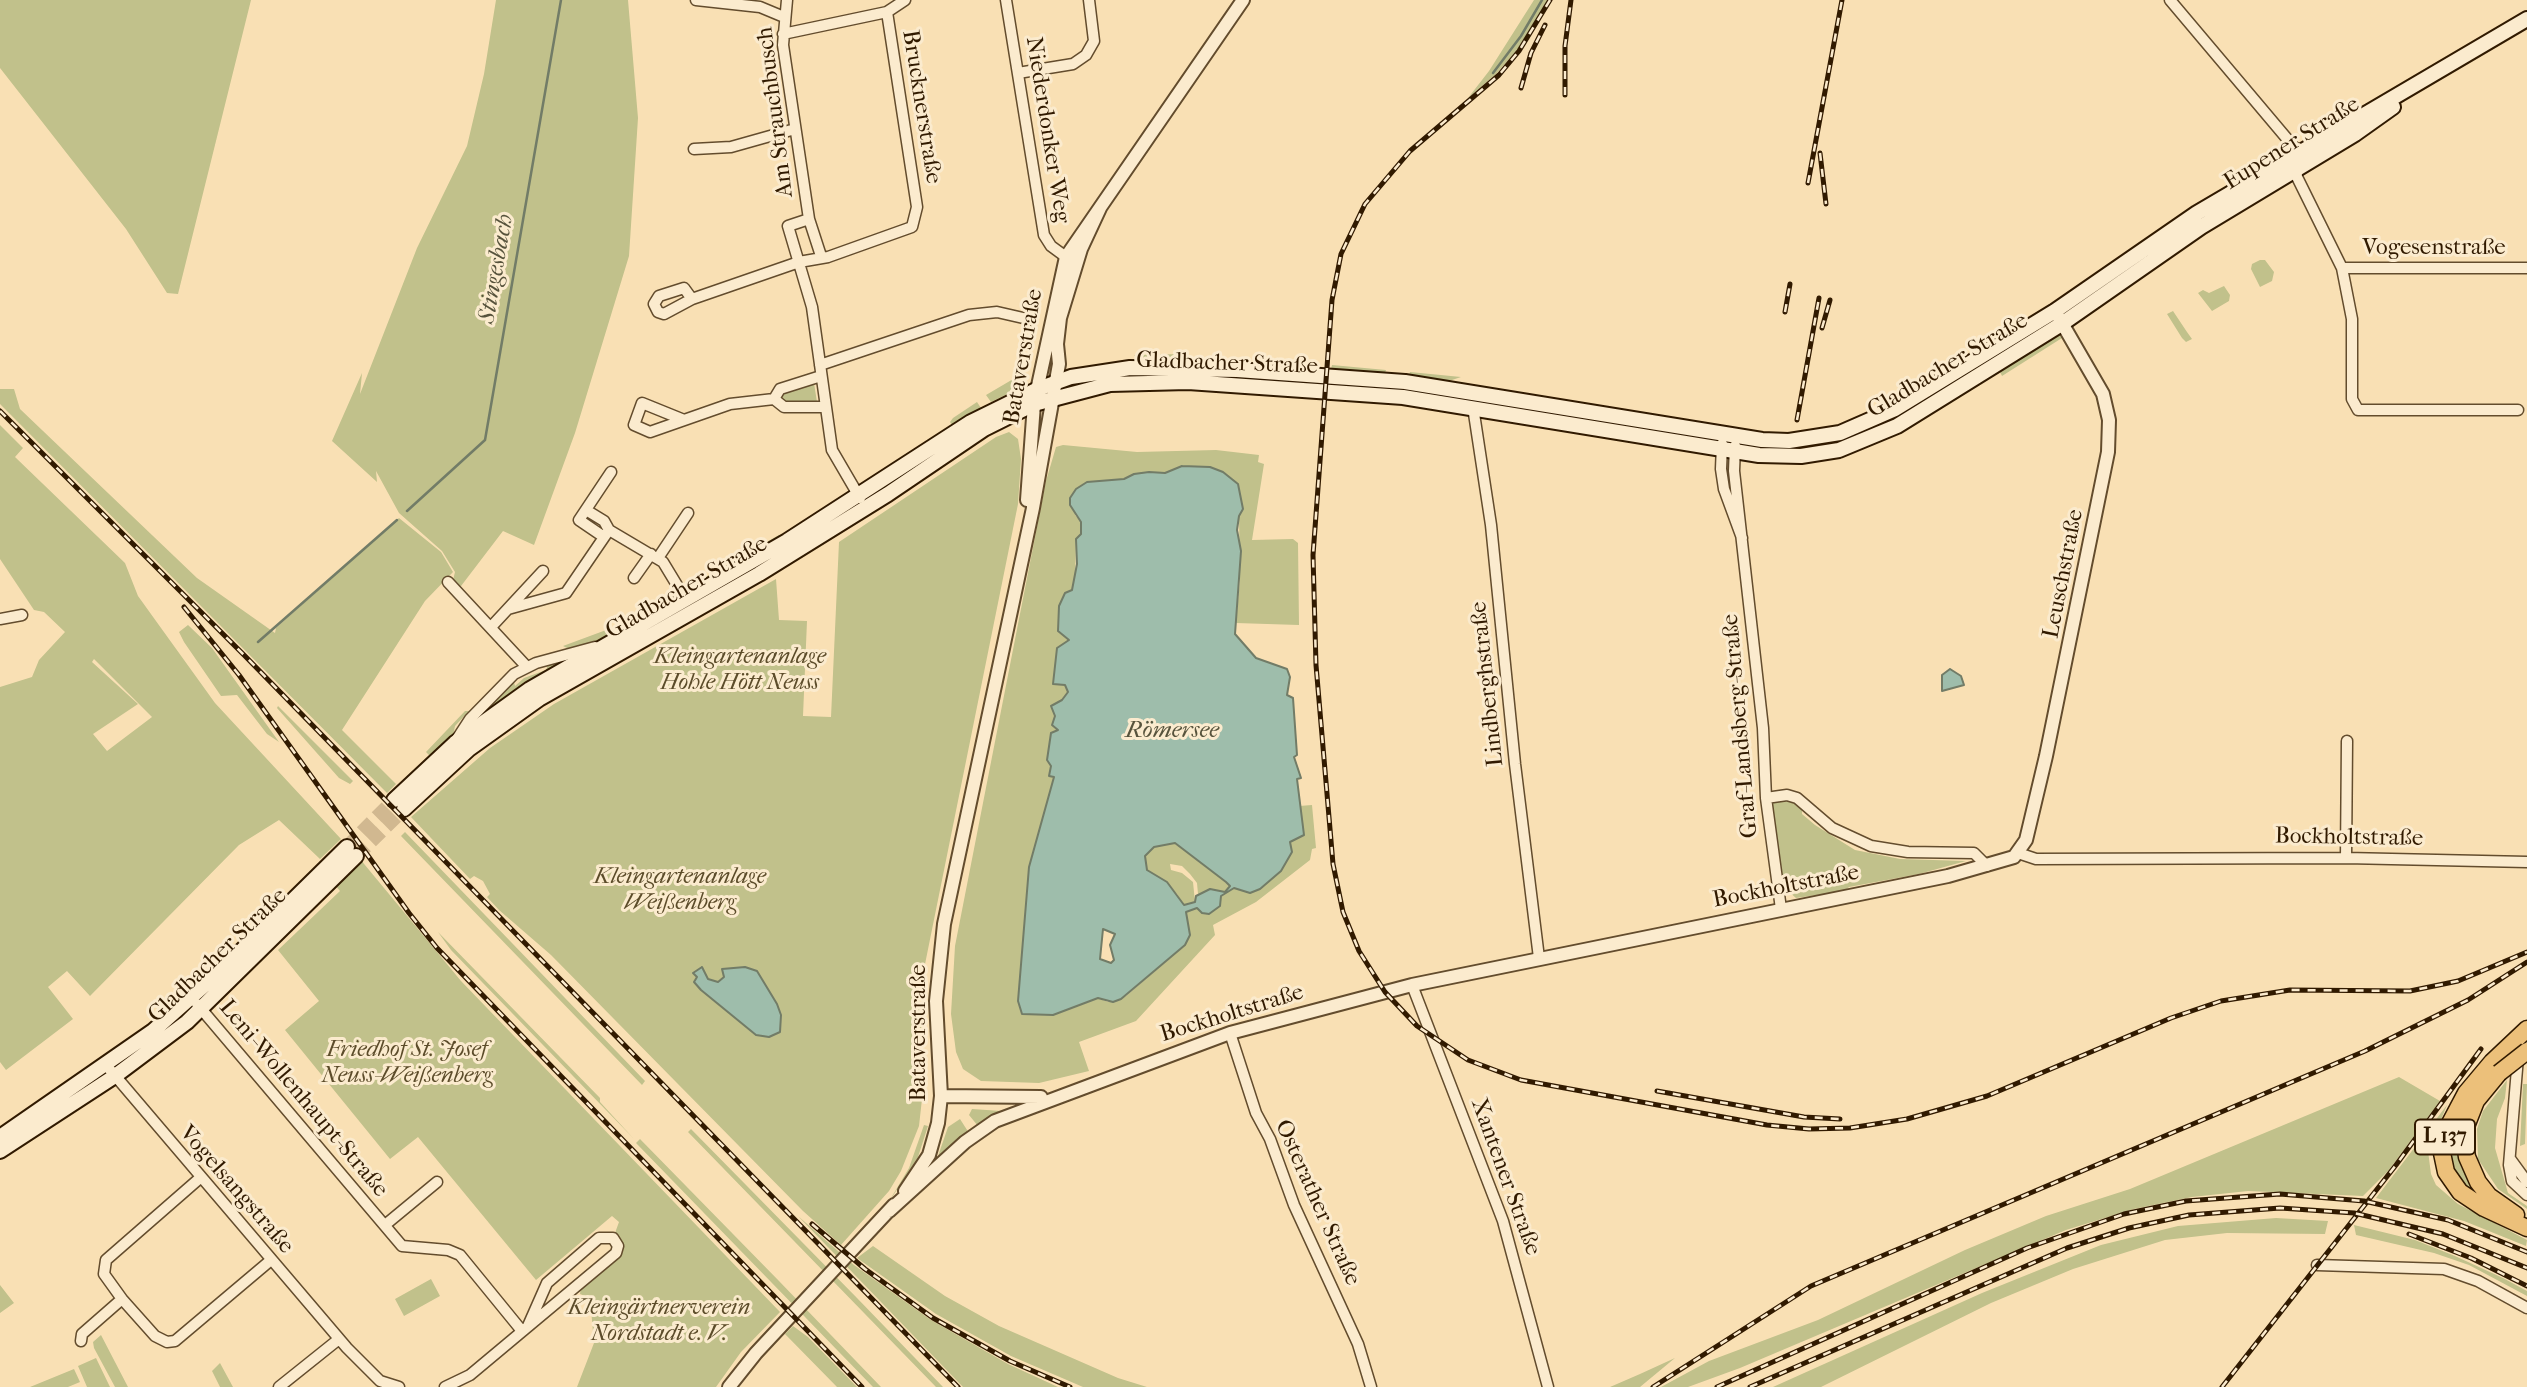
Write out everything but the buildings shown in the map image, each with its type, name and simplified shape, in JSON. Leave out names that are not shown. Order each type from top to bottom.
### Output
[{"type":"main road","name":"Eupener Straße","points":[[2082,301],[2201,227],[2295,162],[2527,19]]},
{"type":"main road","name":"Eupener Straße","points":[[2295,162],[2527,28]]},
{"type":"main road","name":"Gladbacher Straße","points":[[2059,317],[1868,423],[1840,433],[1801,440],[1762,440],[1469,391],[1363,379],[1191,368],[1108,370],[1056,382],[1038,388],[971,422],[860,497],[530,688],[455,743],[399,805],[529,705],[835,527],[984,429],[1052,398],[1110,384],[1178,381],[1358,393],[1473,407],[1736,452],[1801,456],[1857,444],[1897,426],[2059,317],[2082,301]]},
{"type":"main road","points":[[1469,391],[1473,407]]},
{"type":"main road","name":"Gladbacher Straße","points":[[0,1151],[197,1004],[351,851]]},
{"type":"main road","name":"L 137","points":[[2527,1031],[2492,1062],[2466,1093],[2448,1127],[2442,1153],[2446,1172],[2460,1192],[2484,1208],[2527,1228]]},
{"type":"main road","name":"L 137","points":[[2527,1051],[2499,1073],[2476,1101],[2465,1129],[2467,1157],[2478,1182],[2489,1196],[2527,1222]]},
{"type":"main road","name":"Gladbacher Straße","points":[[0,1137],[110,1071]]},
{"type":"street","points":[[696,0],[760,7],[784,17]]},
{"type":"street","name":"Am Strauchbusch","points":[[787,0],[783,34],[809,219],[821,256]]},
{"type":"street","points":[[783,34],[887,12],[905,0]]},
{"type":"street","name":"Niederdonker Weg","points":[[1006,0],[1044,235],[1051,246],[1066,257]]},
{"type":"street","points":[[1018,73],[1073,64],[1086,55],[1094,41],[1089,0]]},
{"type":"street","name":"Bataverstraße","points":[[1026,528],[1034,404],[1056,292],[1066,257],[1243,0]]},
{"type":"street","name":"Eupener Straße","points":[[2170,0],[2286,136],[2295,162]]},
{"type":"street","name":"Brucknerstraße","points":[[821,256],[828,257],[908,230],[914,223],[917,207],[887,12]]},
{"type":"street","points":[[694,149],[731,147],[796,129]]},
{"type":"street","points":[[2295,162],[2342,268],[2352,319],[2352,399],[2358,410],[2518,410]]},
{"type":"street","name":"Bataverstraße","points":[[730,1387],[762,1346],[889,1211],[919,1174],[929,1155],[938,1123],[941,1096],[936,1001],[940,948],[1056,382],[1060,317],[1081,249],[1101,206]]},
{"type":"street","name":"Am Strauchbusch","points":[[809,219],[788,226],[812,307],[832,450],[860,497]]},
{"type":"street","points":[[1060,317],[1070,269],[1066,257],[1081,249]]},
{"type":"street","points":[[692,299],[821,256]]},
{"type":"street","name":"Vogesenstraße","points":[[2342,268],[2527,268]]},
{"type":"street","points":[[774,399],[780,389],[820,370],[969,315],[998,312],[1032,320]]},
{"type":"street","name":"Leuschstraße","points":[[2018,853],[2026,840],[2046,756],[2080,604],[2108,452],[2109,420],[2103,394],[2059,317]]},
{"type":"street","points":[[684,420],[642,403],[634,425],[650,432],[730,404],[774,399],[784,407],[826,407]]},
{"type":"street","name":"Lindberghstraße","points":[[1473,407],[1491,525],[1515,764],[1539,958]]},
{"type":"street","points":[[1720,449],[1730,435]]},
{"type":"street","name":"Graf-Landsberg-Straße","points":[[1730,435],[1736,452],[1734,471],[1763,728],[1766,798],[1781,909]]},
{"type":"street","name":"Graf-Landsberg-Straße","points":[[1720,449],[1727,502],[1742,538]]},
{"type":"street","name":"Gladbacher Straße","points":[[611,472],[579,520],[654,556],[686,600]]},
{"type":"street","points":[[835,527],[854,512],[860,497]]},
{"type":"street","name":"Gladbacher Straße","points":[[634,578],[688,513]]},
{"type":"street","points":[[508,609],[566,593],[606,534]]},
{"type":"street","points":[[491,627],[543,570]]},
{"type":"street","points":[[448,582],[526,666]]},
{"type":"street","points":[[0,619],[22,615]]},
{"type":"street","name":"Gladbacher Straße","points":[[455,743],[470,719],[514,674],[526,666],[609,642]]},
{"type":"street","points":[[2346,858],[2347,741]]},
{"type":"street","points":[[1766,798],[1787,795],[1797,797],[1832,828],[1871,846],[1908,852],[1974,853],[1987,866]]},
{"type":"street","name":"Bockholtstraße","points":[[889,1211],[977,1134],[1016,1111],[1230,1033],[1412,985],[1987,866],[2018,853],[2036,859],[2346,858],[2527,862]]},
{"type":"street","name":"Xantener Straße","points":[[1412,985],[1503,1221],[1548,1387]]},
{"type":"street","name":"Leni-Wollenhaupt-Straße","points":[[197,1004],[402,1246],[448,1250],[460,1255],[525,1329]]},
{"type":"street","points":[[2527,1031],[2514,1078],[2511,1160],[2512,1181],[2527,1195]]},
{"type":"street","name":"Osterather Straße","points":[[1230,1033],[1256,1113],[1270,1139],[1294,1205],[1358,1344],[1371,1387]]},
{"type":"street","name":"Vogelsangstraße","points":[[110,1071],[339,1339],[380,1381],[399,1387]]},
{"type":"street","name":"Bockholtstraße","points":[[941,1096],[1013,1099],[1069,1091]]},
{"type":"street","points":[[2511,1160],[2527,1182]]},
{"type":"street","points":[[200,1178],[106,1260],[104,1273],[122,1299],[155,1336],[167,1342],[176,1341],[271,1260]]},
{"type":"street","name":"Leni-Wollenhaupt-Straße","points":[[385,1225],[437,1182]]},
{"type":"street","points":[[445,1387],[470,1375],[616,1254],[618,1246],[613,1238],[599,1238],[547,1283],[525,1329]]},
{"type":"street","points":[[2317,1265],[2444,1269],[2478,1281],[2527,1308]]},
{"type":"street","points":[[81,1341],[82,1334],[122,1299]]},
{"type":"street","points":[[279,1387],[339,1339]]},
{"type":"green space","points":[[0,0],[251,0],[178,294],[167,293],[126,229],[0,68]]},
{"type":"green space","points":[[496,0],[628,0],[638,118],[629,256],[575,433],[534,545],[503,531],[458,590],[452,584],[455,572],[442,551],[399,513],[376,471],[377,482],[332,441],[362,373],[360,394],[417,248],[467,146],[484,74]]},
{"type":"green space","points":[[1534,0],[1548,0],[1517,50],[1496,74],[1468,98],[1489,71]]},
{"type":"green space","points":[[2265,260],[2274,272],[2272,281],[2260,287],[2251,269],[2252,264]]},
{"type":"green space","points":[[2224,286],[2230,295],[2229,301],[2212,311],[2198,293],[2203,290],[2209,293]]},
{"type":"green space","points":[[2173,311],[2192,339],[2186,342],[2182,338],[2167,314]]},
{"type":"green space","points":[[2059,335],[2062,338],[2002,376],[2000,372]]},
{"type":"green space","points":[[1186,354],[1186,359],[1138,359],[1134,355]]},
{"type":"green space","points":[[1332,365],[1386,370],[1385,373],[1331,369]]},
{"type":"green space","points":[[1410,372],[1461,377],[1449,381],[1409,375]]},
{"type":"green space","points":[[1162,374],[1322,379],[1322,385],[1162,376],[1076,387],[1076,383],[1109,378]]},
{"type":"green space","points":[[1020,375],[1018,389],[991,402],[986,395]]},
{"type":"green space","points":[[814,383],[817,402],[785,403],[779,398],[788,389]]},
{"type":"green space","points":[[0,389],[14,389],[20,409],[197,578],[275,633],[276,628],[399,518],[441,552],[453,572],[425,601],[342,730],[396,784],[387,793],[0,404]]},
{"type":"green space","points":[[1482,399],[1704,436],[1704,441],[1493,405]]},
{"type":"green space","points":[[977,402],[981,408],[952,425],[950,422],[953,418]]},
{"type":"green space","points":[[0,425],[23,448],[15,457],[125,563],[138,596],[215,703],[341,839],[320,859],[279,820],[239,845],[90,996],[67,971],[48,987],[73,1019],[6,1070],[0,1062],[0,687],[32,677],[39,660],[65,632],[44,612],[34,610],[0,559]],"holes":[[[94,659],[152,717],[107,751],[93,734],[138,704],[92,662]]]},
{"type":"green space","points":[[1009,432],[1018,439],[1021,459],[1018,504],[923,974],[920,1001],[924,1081],[919,1126],[901,1171],[889,1191],[841,1245],[803,1211],[551,955],[499,910],[487,897],[490,894],[483,881],[474,876],[470,879],[411,817],[490,748],[554,704],[776,579],[779,620],[807,621],[803,716],[831,717],[839,542],[996,437]]},
{"type":"green space","points":[[1063,445],[1137,452],[1216,450],[1259,455],[1258,462],[1264,464],[1252,540],[1293,539],[1298,543],[1299,625],[1236,623],[1240,580],[1239,516],[1182,466],[1165,473],[1134,474],[1125,479],[1102,481],[1075,515],[1081,522],[1081,535],[1076,539],[1075,579],[1072,590],[1065,593],[1058,631],[1069,640],[1057,648],[1053,684],[1065,685],[1068,692],[1055,716],[1058,731],[1051,766],[1054,777],[1018,1000],[1053,1015],[1098,998],[1108,1002],[1126,996],[1185,945],[1190,935],[1185,912],[1197,908],[1209,914],[1220,906],[1221,896],[1234,887],[1260,889],[1281,871],[1290,842],[1301,837],[1303,831],[1299,806],[1312,805],[1316,848],[1312,849],[1310,860],[1256,902],[1213,925],[1215,935],[1136,1021],[1079,1042],[1089,1071],[1039,1083],[981,1081],[963,1069],[956,1052],[951,1014],[955,946],[1046,481],[1056,447]]},
{"type":"green space","points":[[779,535],[782,537],[704,582],[702,579]]},
{"type":"green space","points":[[673,596],[674,599],[594,642],[571,650],[563,646],[625,623]]},
{"type":"green space","points":[[188,625],[212,648],[279,742],[267,734],[237,695],[221,696],[179,632]]},
{"type":"green space","points":[[579,654],[529,683],[472,722],[514,682],[515,686],[524,678],[546,670],[549,662]]},
{"type":"green space","points":[[278,706],[353,781],[350,784],[339,778]]},
{"type":"green space","points":[[465,711],[469,711],[455,726],[453,736],[431,757],[426,752]]},
{"type":"green space","points":[[1792,801],[1802,804],[1802,814],[1815,825],[1855,850],[1900,859],[1966,861],[1919,874],[1849,887],[1845,891],[1796,898],[1781,885],[1772,802]]},
{"type":"green space","points":[[405,832],[645,1081],[642,1085],[401,836]]},
{"type":"green space","points":[[1175,843],[1226,882],[1230,886],[1225,892],[1210,889],[1198,894],[1197,883],[1190,874],[1182,866],[1170,864],[1171,870],[1182,873],[1193,882],[1195,902],[1184,906],[1177,894],[1147,871],[1145,856],[1154,847]]},
{"type":"green space","points":[[360,859],[461,981],[780,1312],[741,1352],[716,1387],[577,1387],[594,1343],[590,1298],[580,1294],[581,1287],[619,1254],[623,1246],[615,1233],[619,1222],[612,1216],[536,1280],[418,1137],[390,1159],[285,1030],[319,1001],[278,950],[340,891],[334,884]]},
{"type":"green space","points":[[438,932],[600,1098],[600,1102],[634,1139],[451,950]]},
{"type":"green space","points":[[2399,1077],[2440,1101],[2389,1170],[2363,1196],[2248,1191],[2192,1197],[2134,1209],[2066,1230],[1740,1368],[1688,1387],[1661,1387],[1709,1361],[1818,1320],[1965,1250],[2046,1216],[2130,1189]]},
{"type":"green space","points":[[2507,1080],[2505,1098],[2497,1119],[2495,1148],[2508,1193],[2527,1206],[2527,1209],[2498,1189],[2478,1159],[2477,1129],[2483,1111]]},
{"type":"green space","points":[[2523,1084],[2527,1084],[2525,1144],[2520,1146]]},
{"type":"green space","points":[[2447,1105],[2428,1151],[2431,1174],[2436,1185],[2458,1204],[2527,1240],[2526,1246],[2464,1221],[2376,1198]]},
{"type":"green space","points":[[972,1109],[1002,1113],[978,1126],[969,1115]]},
{"type":"green space","points":[[2461,1118],[2458,1148],[2461,1167],[2477,1194],[2466,1192],[2449,1167],[2452,1135]]},
{"type":"green space","points":[[960,1119],[969,1133],[937,1159],[948,1127]]},
{"type":"green space","points":[[924,1125],[928,1126],[918,1157],[885,1208],[909,1168]]},
{"type":"green space","points":[[691,1129],[943,1387],[936,1387],[688,1132]]},
{"type":"green space","points":[[640,1139],[881,1387],[873,1387],[636,1143]]},
{"type":"green space","points":[[798,1216],[854,1265],[931,1320],[1008,1364],[1058,1387],[963,1387]]},
{"type":"green space","points":[[2276,1218],[2328,1221],[2325,1234],[2227,1233],[2165,1240],[2073,1269],[1991,1303],[1821,1387],[1773,1387],[1982,1293],[2101,1245],[2178,1226]]},
{"type":"green space","points":[[2354,1225],[2415,1240],[2455,1256],[2527,1291],[2527,1296],[2469,1265],[2434,1253],[2356,1235]]},
{"type":"green space","points":[[873,1246],[945,1296],[999,1326],[1118,1378],[1147,1387],[1083,1387],[1011,1356],[936,1314],[857,1258]]},
{"type":"green space","points":[[431,1279],[440,1296],[404,1316],[395,1299]]},
{"type":"green space","points":[[0,1285],[14,1303],[0,1313]]},
{"type":"green space","points":[[793,1326],[808,1337],[857,1387],[837,1387],[785,1334]]},
{"type":"green space","points":[[101,1335],[128,1387],[115,1387],[94,1348],[93,1342]]},
{"type":"green space","points":[[96,1358],[110,1387],[87,1387],[78,1366]]},
{"type":"green space","points":[[1675,1358],[1640,1387],[1610,1387],[1640,1374]]},
{"type":"green space","points":[[220,1363],[233,1387],[220,1387],[212,1371]]},
{"type":"green space","points":[[74,1369],[80,1382],[68,1387],[30,1387]]},
{"type":"water","name":"Römersee","points":[[1182,466],[1210,467],[1223,472],[1238,484],[1243,509],[1237,530],[1241,551],[1235,634],[1256,658],[1287,669],[1290,677],[1287,695],[1293,698],[1297,755],[1294,757],[1301,778],[1297,779],[1304,835],[1290,842],[1292,852],[1281,871],[1260,889],[1250,893],[1234,888],[1221,896],[1220,906],[1209,914],[1202,913],[1197,908],[1186,912],[1190,935],[1185,945],[1121,999],[1113,1002],[1098,998],[1053,1015],[1022,1014],[1018,1001],[1029,867],[1054,777],[1049,776],[1051,766],[1047,760],[1051,733],[1058,730],[1052,725],[1055,716],[1051,706],[1062,700],[1068,692],[1065,685],[1053,684],[1057,648],[1069,640],[1058,631],[1059,606],[1065,593],[1072,590],[1077,564],[1076,539],[1081,534],[1081,522],[1070,505],[1070,498],[1076,489],[1087,482],[1124,479],[1134,474],[1149,472],[1165,473]],"holes":[[[1175,843],[1226,882],[1230,886],[1225,892],[1210,889],[1196,896],[1195,902],[1184,905],[1167,882],[1147,870],[1145,856],[1154,847]],[[1103,929],[1115,934],[1110,945],[1114,960],[1111,963],[1100,959]]]},
{"type":"water","points":[[1950,669],[1961,676],[1964,685],[1942,691],[1942,675]]},
{"type":"water","points":[[702,967],[708,979],[718,982],[724,977],[722,969],[745,967],[757,971],[777,1004],[781,1015],[780,1032],[769,1037],[756,1035],[701,990],[694,982],[697,977],[693,973]]},
{"type":"waterway","name":"Stingesbach","points":[[407,511],[485,440],[561,0]]},
{"type":"waterway","points":[[1493,73],[1521,36],[1542,0]]},
{"type":"waterway","name":"Stingesbach","points":[[258,642],[397,520]]},
{"type":"tunnel","points":[[347,847],[394,800]]},
{"type":"tunnel","points":[[356,856],[404,809]]},
{"type":"railway","points":[[1550,0],[1519,51],[1499,75],[1410,151],[1365,204],[1341,254],[1332,300],[1313,555],[1316,665],[1333,864],[1343,912],[1359,951],[1385,992],[1417,1026],[1468,1060],[1521,1080],[1767,1125],[1809,1129],[1850,1128],[1907,1119],[1987,1096],[2171,1018],[2221,1001],[2290,990],[2410,991],[2458,981],[2527,952]]},
{"type":"railway","points":[[1565,95],[1565,46],[1571,0]]},
{"type":"railway","points":[[1808,183],[1842,0]]},
{"type":"railway","points":[[1521,88],[1531,53],[1545,25]]},
{"type":"railway","points":[[1820,153],[1826,204]]},
{"type":"railway","points":[[1785,312],[1790,284]]},
{"type":"railway","points":[[1797,420],[1819,298]]},
{"type":"railway","points":[[1822,328],[1830,300]]},
{"type":"railway","points":[[0,411],[244,655],[958,1387]]},
{"type":"railway","points":[[184,607],[239,675],[409,913],[437,948],[862,1387]]},
{"type":"railway","points":[[1653,1387],[1811,1286],[2365,1051],[2468,1000],[2527,962]]},
{"type":"railway","points":[[2222,1387],[2396,1165],[2481,1049]]},
{"type":"railway","points":[[1657,1091],[1804,1117],[1840,1119]]},
{"type":"railway","points":[[1717,1387],[2027,1248],[2124,1214],[2186,1201],[2280,1194],[2364,1201],[2448,1220],[2527,1252]]},
{"type":"railway","points":[[1750,1387],[2067,1248],[2129,1228],[2189,1215],[2280,1208],[2354,1213],[2443,1234],[2527,1268]]},
{"type":"railway","points":[[812,1224],[865,1269],[933,1318],[1010,1361],[1070,1387]]},
{"type":"railway","points":[[2409,1234],[2471,1258],[2527,1286]]},
{"type":"park label","name":"Kleingartenanlage Hohle Hött Neuss","points":[[740,670]]},
{"type":"park label","name":"Kleingartenanlage Weißenberg","points":[[680,890]]},
{"type":"park label","name":"Friedhof St. Josef Neuss-Weißenberg","points":[[407,1063]]},
{"type":"park label","name":"Kleingärtnerverein Nordstadt e. V.","points":[[659,1321]]}]
